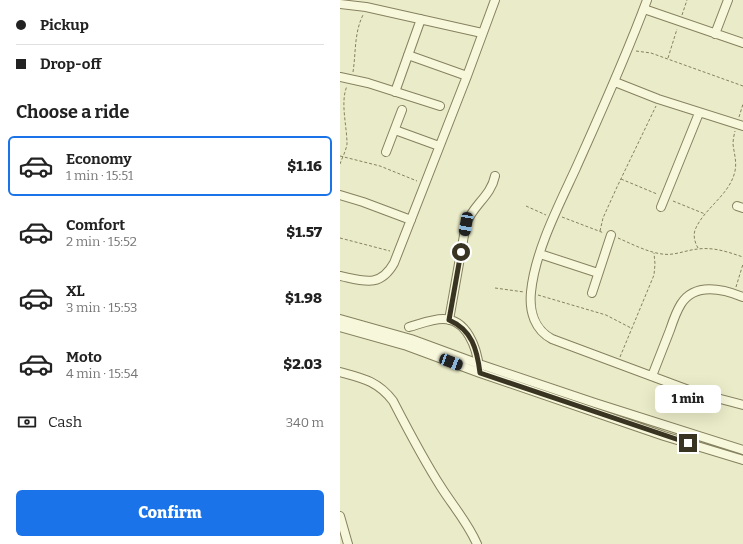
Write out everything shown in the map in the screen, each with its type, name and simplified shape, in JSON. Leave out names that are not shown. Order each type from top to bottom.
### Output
[{"type":"street","points":[[340,276],[368,282],[376,281],[389,272],[398,255],[495,0]]},
{"type":"street","points":[[647,0],[615,82],[555,216],[540,254],[531,293],[532,312],[538,329],[544,335],[552,339],[694,392],[743,405]]},
{"type":"street","points":[[715,34],[728,0]]},
{"type":"street","points":[[340,4],[421,19],[482,33]]},
{"type":"street","points":[[644,9],[743,43]]},
{"type":"street","points":[[395,92],[421,19]]},
{"type":"street","points":[[408,55],[467,76]]},
{"type":"street","points":[[340,77],[358,80],[440,106]]},
{"type":"street","points":[[615,82],[658,99],[740,125]]},
{"type":"street","points":[[386,152],[402,110]]},
{"type":"street","points":[[661,207],[699,113]]},
{"type":"street","points":[[394,130],[439,146]]},
{"type":"street","points":[[449,320],[466,224],[474,208],[491,189],[495,176]]},
{"type":"street","points":[[340,195],[358,200],[411,220]]},
{"type":"street","points":[[592,293],[611,235]]},
{"type":"street","points":[[540,254],[598,273]]},
{"type":"street","points":[[652,376],[676,313],[681,303],[689,296],[709,288],[734,293],[743,297]]},
{"type":"street","points":[[340,319],[411,339],[479,364],[743,450]]},
{"type":"street","points":[[409,327],[438,319],[449,320],[457,323],[471,338],[479,364],[480,373]]},
{"type":"street","points":[[340,327],[407,346],[480,373],[672,438],[743,460]]},
{"type":"street","points":[[340,372],[374,383],[388,394],[418,450],[467,524],[477,544]]},
{"type":"street","points":[[340,516],[348,544]]},
{"type":"path","points":[[668,59],[687,0]]},
{"type":"path","points":[[628,51],[645,51],[743,86]]},
{"type":"path","points":[[600,231],[603,218],[658,99]]},
{"type":"path","points":[[698,248],[695,242],[694,232],[705,215],[731,182],[735,171],[736,157],[733,143],[740,125],[743,104]]},
{"type":"path","points":[[340,156],[380,166],[424,184]]},
{"type":"path","points":[[526,206],[600,231],[654,252],[669,254],[698,248],[718,249],[743,257]]},
{"type":"path","points":[[340,238],[382,248],[398,255]]},
{"type":"path","points":[[618,363],[631,328],[654,275],[656,264],[654,252]]},
{"type":"path","points":[[734,293],[743,264]]},
{"type":"path","points":[[495,288],[531,293],[598,312],[631,328]]},
{"type":"route","points":[[461,252],[449,320],[457,323],[471,338],[479,364],[480,373],[688,443]]}]
